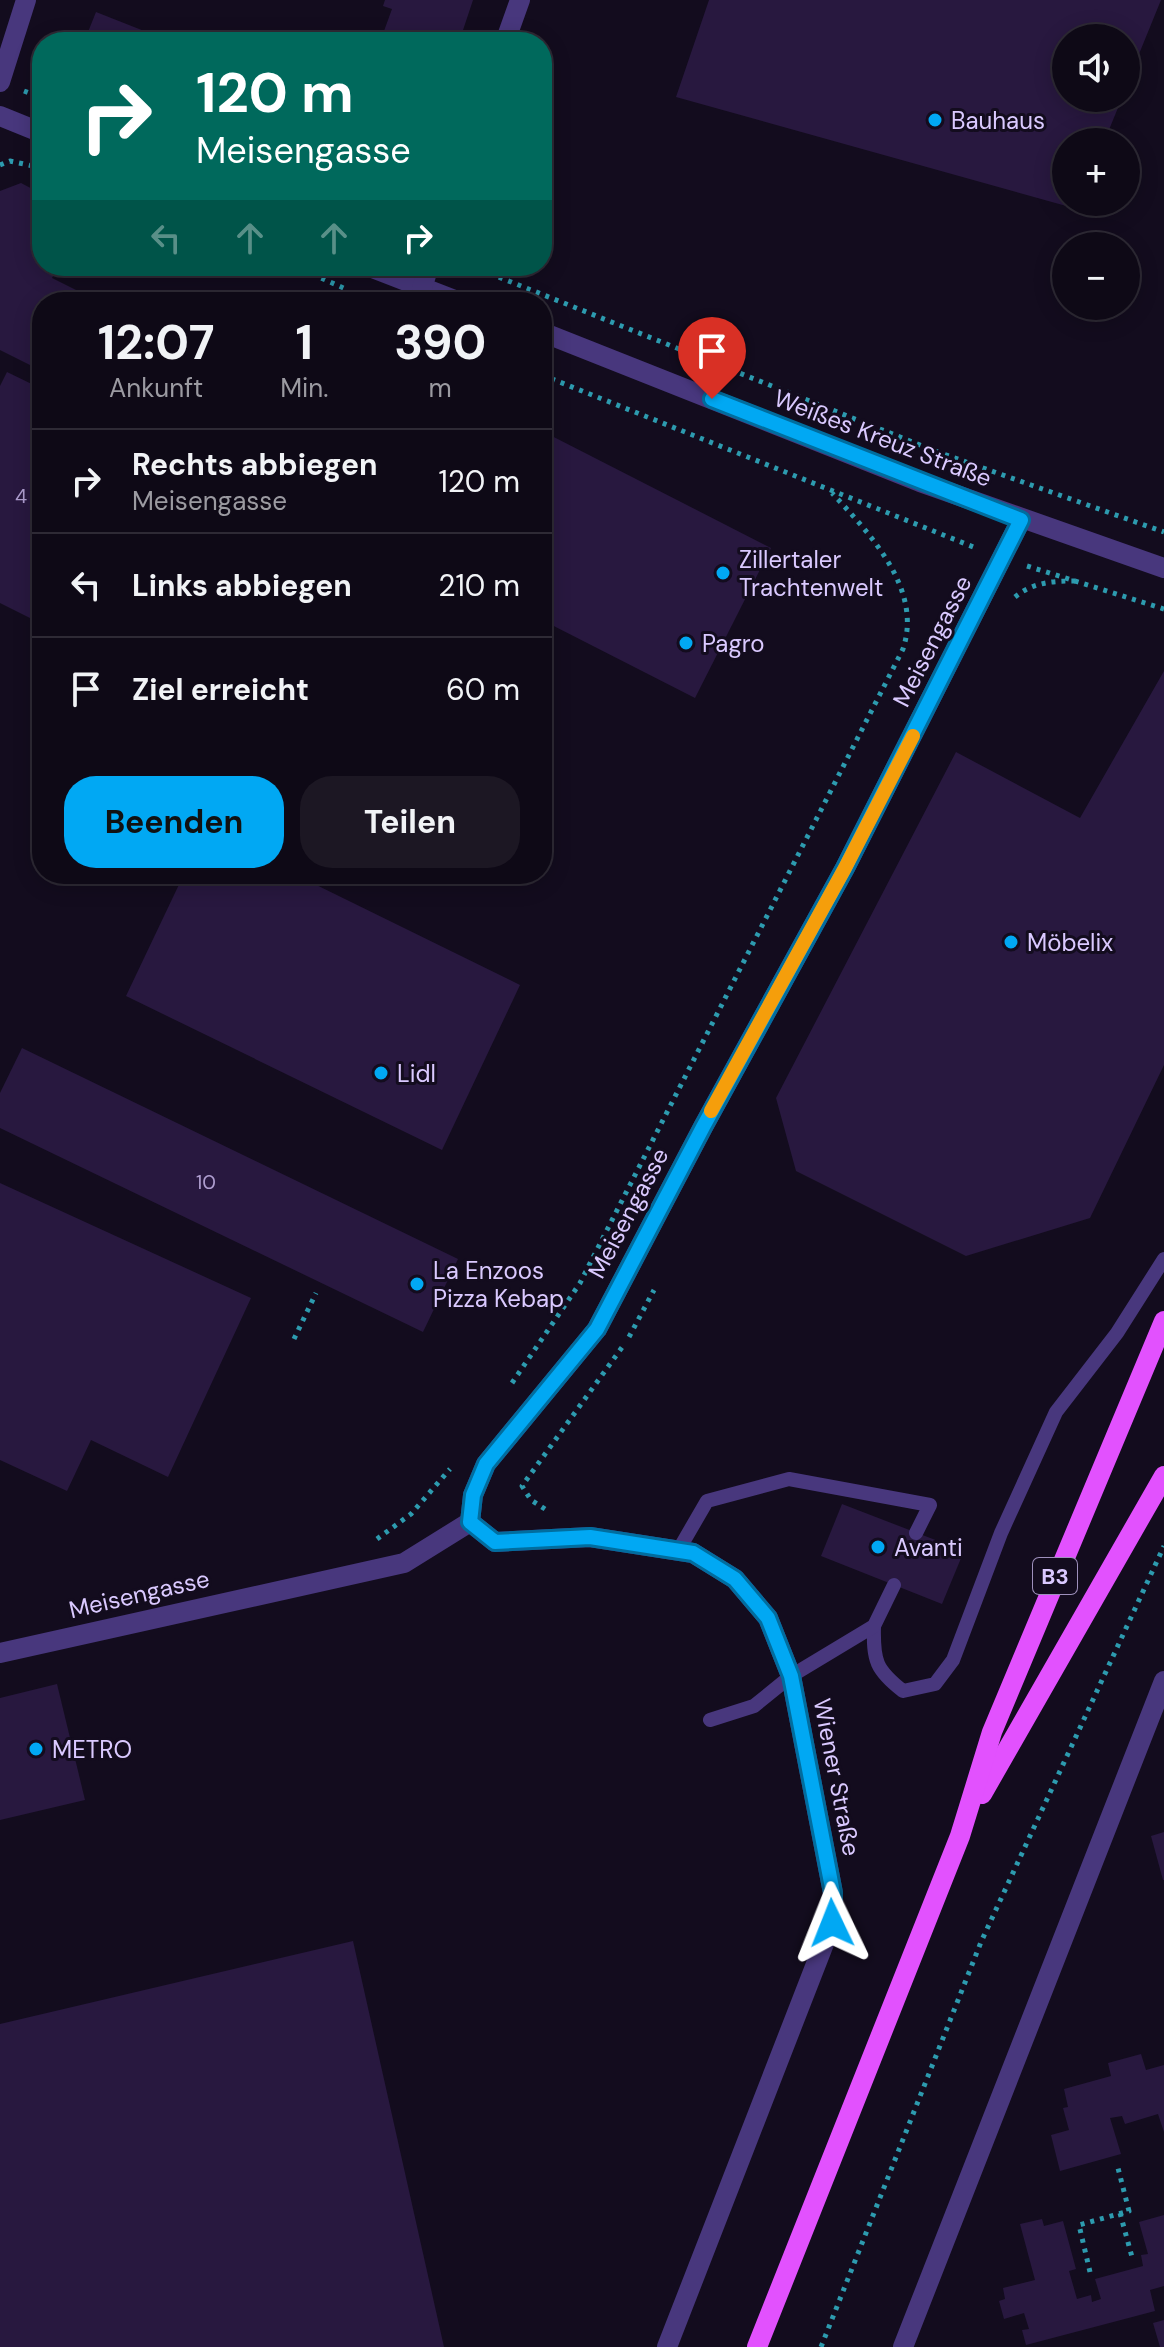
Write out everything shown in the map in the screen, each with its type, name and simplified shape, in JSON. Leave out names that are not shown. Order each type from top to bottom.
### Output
[{"type":"main road","name":"B3","points":[[757,2347],[960,1836],[992,1732],[1164,1321]]},
{"type":"main road","name":"B3","points":[[960,1836],[1022,1719],[1164,1476]]},
{"type":"street","points":[[0,82],[26,0]]},
{"type":"street","points":[[509,32],[520,0]]},
{"type":"street","points":[[0,116],[32,129]]},
{"type":"street","points":[[392,276],[433,292]]},
{"type":"street","points":[[422,288],[426,276]]},
{"type":"street","name":"Weißes Kreuz Straße","points":[[552,336],[1021,520],[1164,568]]},
{"type":"street","name":"Meisengasse","points":[[0,1653],[404,1563],[470,1522],[473,1495],[486,1464],[597,1329],[845,868],[1021,520]]},
{"type":"street","name":"Wiener Straße","points":[[470,1522],[495,1542],[590,1537],[693,1553],[735,1579],[768,1618],[791,1676],[833,1893],[832,1923],[667,2347]]},
{"type":"street","points":[[903,2347],[1164,1681]]},
{"type":"lane","points":[[894,1585],[874,1626],[873,1652],[882,1674],[903,1691],[935,1684],[953,1660],[1001,1533],[1056,1412],[1117,1333],[1164,1259]]},
{"type":"lane","points":[[678,1551],[707,1501],[789,1479],[930,1505],[916,1533]]},
{"type":"lane","points":[[710,1720],[754,1706],[791,1676],[874,1626]]},
{"type":"path","points":[[0,165],[10,161],[32,166]]},
{"type":"path","points":[[316,276],[352,292]]},
{"type":"path","points":[[496,276],[536,292]]},
{"type":"path","points":[[552,298],[935,451],[1164,532]]},
{"type":"path","points":[[552,379],[832,493],[1004,558],[1164,609]]},
{"type":"path","points":[[506,1391],[580,1283],[903,649],[910,628],[910,608],[892,570],[861,524],[832,493]]},
{"type":"path","points":[[294,1339],[316,1293]]},
{"type":"path","points":[[365,1544],[411,1514],[452,1468]]},
{"type":"path","points":[[821,2347],[981,1942],[1164,1546]]},
{"type":"path","points":[[1090,2272],[1079,2225],[1129,2211],[1118,2168]]},
{"type":"path","points":[[1120,2213],[1132,2257]]},
{"type":"building","points":[[385,0],[473,0],[462,32],[384,32],[392,9],[383,6]]},
{"type":"building","name":"Bauhaus","points":[[709,0],[1161,0],[1140,52],[1140,24],[1052,24],[1052,112],[1116,112],[1110,128],[1052,128],[1052,202],[676,97]]},
{"type":"building","points":[[96,12],[147,32],[88,32]]},
{"type":"building","points":[[21,183],[32,189],[32,276],[53,276],[80,292],[32,292],[32,366],[0,350],[0,191]]},
{"type":"building","points":[[7,372],[32,384],[32,619],[0,603],[0,386]]},
{"type":"building","points":[[552,436],[771,548],[695,698],[552,625]]},
{"type":"building","name":"Möbelix","points":[[1164,671],[1164,1065],[1090,1218],[966,1256],[796,1171],[776,1098],[956,752],[1080,818]]},
{"type":"building","name":"Lidl","points":[[179,884],[314,884],[520,985],[442,1150],[126,996]]},
{"type":"building","points":[[22,1048],[458,1259],[423,1332],[0,1128],[0,1093]]},
{"type":"building","points":[[0,1183],[251,1298],[168,1477],[91,1440],[67,1491],[0,1460]]},
{"type":"building","points":[[842,1504],[964,1551],[942,1604],[821,1556]]},
{"type":"building","name":"METRO","points":[[57,1684],[85,1800],[0,1820],[0,1698]]},
{"type":"building","points":[[1164,1832],[1164,1880],[1163,1880],[1151,1836]]},
{"type":"building","points":[[353,1941],[444,2347],[0,2347],[0,2024]]},
{"type":"building","points":[[1141,2054],[1146,2070],[1164,2065],[1164,2132],[1158,2114],[1125,2124],[1122,2116],[1110,2118],[1121,2154],[1060,2171],[1051,2135],[1069,2130],[1063,2108],[1068,2107],[1064,2089],[1111,2076],[1108,2063]]},
{"type":"building","points":[[1164,2215],[1164,2286],[1150,2290],[1155,2311],[1026,2345],[1022,2330],[1029,2329],[1024,2313],[1004,2319],[999,2301],[1005,2299],[1003,2288],[1035,2280],[1020,2224],[1042,2219],[1044,2226],[1063,2221],[1076,2269],[1069,2271],[1077,2299],[1091,2295],[1092,2302],[1101,2299],[1095,2279],[1143,2266],[1141,2255],[1148,2254],[1139,2222]]},
{"type":"building","points":[[1164,2320],[1164,2347],[1160,2347],[1153,2323]]},
{"type":"slow traffic","points":[[711,1111],[845,868],[913,736]]},
{"type":"place","name":"Bauhaus","points":[[935,120]]},
{"type":"place","name":"Zillertaler Trachtenwelt","points":[[723,573]]},
{"type":"place","name":"Pagro","points":[[686,643]]},
{"type":"place","name":"Möbelix","points":[[1011,942]]},
{"type":"place","name":"Lidl","points":[[381,1073]]},
{"type":"place","name":"La Enzoos Pizza Kebap","points":[[417,1284]]},
{"type":"place","name":"Avanti","points":[[878,1547]]},
{"type":"place","name":"METRO","points":[[36,1749]]},
{"type":"route","points":[[712,399],[1021,520],[845,868],[597,1329],[486,1464],[473,1495],[470,1522],[495,1542],[590,1537],[693,1553],[735,1579],[768,1618],[791,1676],[833,1893],[832,1923]]}]
